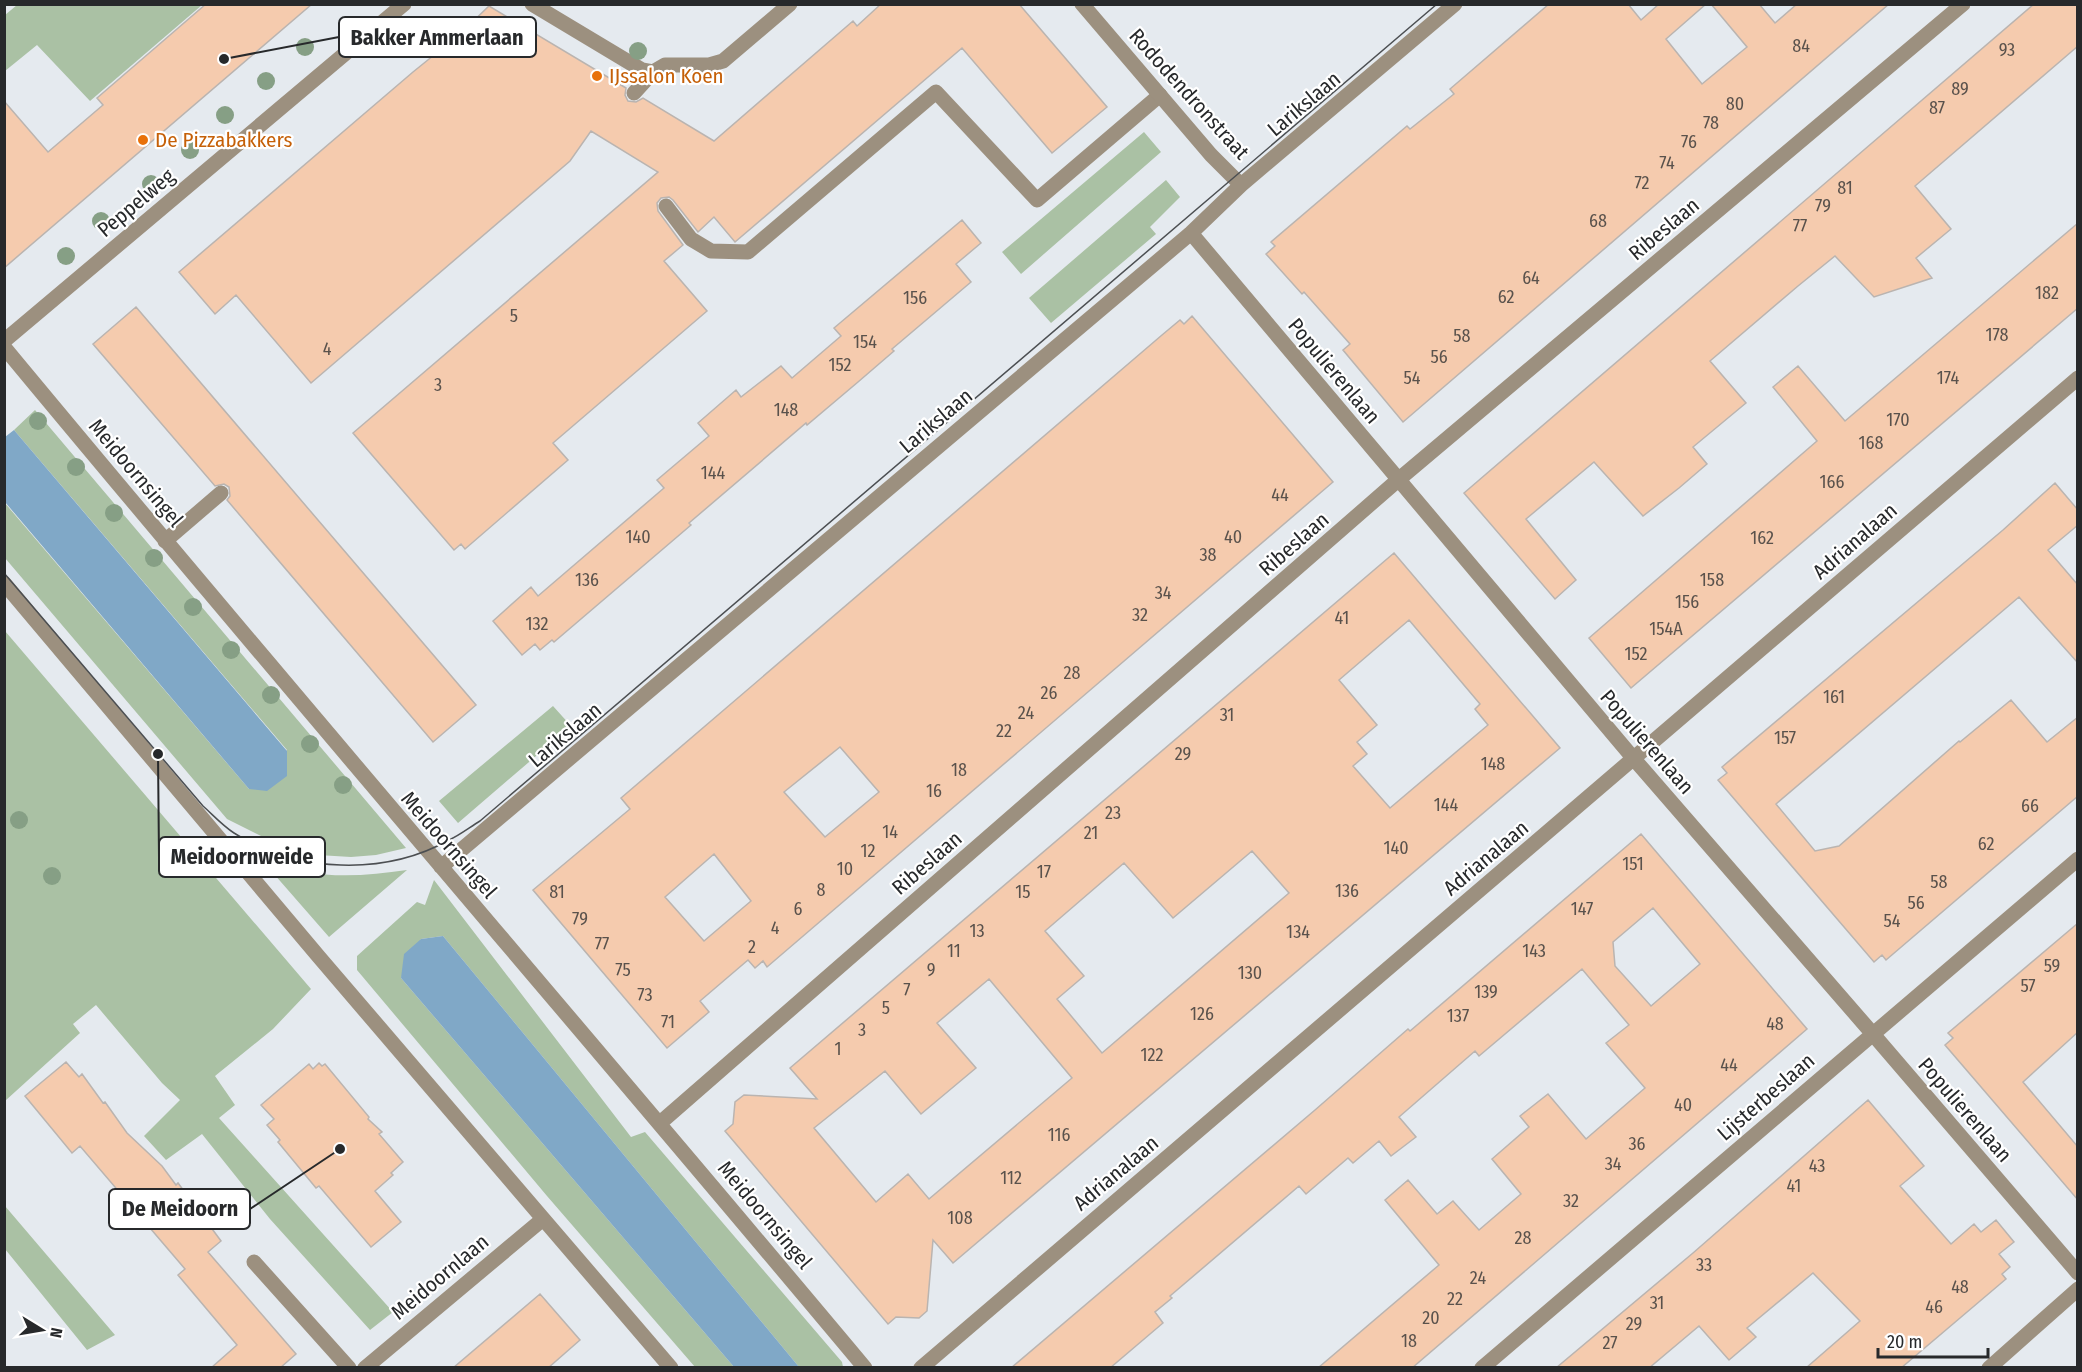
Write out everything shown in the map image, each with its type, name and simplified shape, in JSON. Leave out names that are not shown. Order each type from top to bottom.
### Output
[{"type":"street","name":"Peppelweg","points":[[4,341],[404,4]]},
{"type":"street","points":[[532,4],[642,70],[653,72]]},
{"type":"street","points":[[634,93],[653,72],[665,65],[710,65],[723,60],[790,4]]},
{"type":"street","name":"Rododendronstraat","points":[[1082,4],[1211,155],[1241,185]]},
{"type":"street","name":"Larikslaan","points":[[441,867],[1191,233],[1241,185],[1455,4]]},
{"type":"street","name":"Ribeslaan","points":[[660,1123],[1398,480],[1963,4]]},
{"type":"street","points":[[666,206],[691,239],[711,251],[747,252],[936,92],[1037,200],[1160,95]]},
{"type":"street","name":"Populierenlaan","points":[[1191,233],[1634,759],[2078,1274]]},
{"type":"street","name":"Meidoornsingel","points":[[4,347],[165,541],[660,1123],[865,1368]]},
{"type":"street","name":"Adrianalaan","points":[[921,1368],[2078,378]]},
{"type":"street","points":[[165,541],[221,493]]},
{"type":"street","points":[[4,583],[313,950],[671,1368]]},
{"type":"street","name":"Lijsterbeslaan","points":[[1482,1368],[2078,859]]},
{"type":"street","name":"Meidoornlaan","points":[[365,1368],[543,1219]]},
{"type":"street","points":[[254,1262],[349,1368]]},
{"type":"street","points":[[1989,1368],[2078,1289]]},
{"type":"green space","points":[[17,5],[202,5],[90,101],[37,45],[5,71],[5,15]]},
{"type":"green space","points":[[1144,132],[1161,152],[1021,274],[1002,252]]},
{"type":"green space","points":[[1166,180],[1180,197],[1150,227],[1156,234],[1051,323],[1029,298]]},
{"type":"green space","points":[[35,410],[406,848],[376,855],[351,857],[318,855],[287,849],[227,819],[5,558],[4,502],[249,789],[287,750],[14,430]]},
{"type":"green space","points":[[5,631],[311,989],[273,1029],[215,1076],[235,1105],[219,1118],[393,1312],[370,1330],[270,1219],[202,1134],[166,1160],[144,1136],[180,1100],[162,1083],[96,1005],[73,1024],[80,1033],[5,1101]]},
{"type":"green space","points":[[553,706],[571,726],[458,823],[439,801]]},
{"type":"green space","points":[[260,858],[299,871],[330,875],[407,870],[329,937]]},
{"type":"green space","points":[[434,880],[631,1137],[645,1132],[842,1362],[843,1367],[799,1367],[443,936],[421,939],[401,978],[734,1367],[695,1367],[547,1196],[357,970],[357,956],[417,902],[425,905]]},
{"type":"green space","points":[[4,1206],[115,1335],[87,1350],[5,1249]]},
{"type":"water","points":[[14,430],[287,751],[287,776],[267,791],[249,789],[5,502],[5,437]]},
{"type":"water","points":[[443,936],[799,1367],[734,1367],[401,978],[404,954],[421,939]]},
{"type":"building","points":[[206,4],[312,4],[4,268],[4,101],[48,152],[103,105],[97,98]]},
{"type":"building","points":[[881,4],[1019,4],[1107,107],[1052,153],[962,48],[735,242],[714,217],[698,232],[673,200],[669,197],[661,198],[657,203],[658,211],[683,245],[664,261],[707,311],[553,443],[568,460],[465,549],[461,544],[454,550],[353,433],[658,172],[591,131],[570,161],[311,383],[236,295],[215,314],[179,272],[460,34],[489,6],[626,88],[625,95],[628,101],[636,102],[643,98],[714,141],[853,21],[857,26]]},
{"type":"building","points":[[1549,4],[1628,4],[1641,20],[1659,4],[1706,4],[1666,39],[1702,84],[1747,47],[1711,4],[1759,4],[1775,23],[1797,4],[1889,4],[1403,422],[1343,350],[1350,344],[1304,292],[1302,294],[1266,254],[1275,246],[1271,242],[1407,126],[1410,129],[1454,94],[1450,89]]},
{"type":"building","points":[[2034,4],[2078,4],[2078,46],[1915,186],[1951,229],[1916,258],[1932,278],[1874,297],[1835,256],[1798,286],[1710,361],[1746,403],[1693,447],[1707,464],[1679,488],[1643,516],[1594,462],[1526,519],[1576,580],[1555,599],[1464,493]]},
{"type":"building","points":[[962,220],[981,243],[956,264],[971,282],[892,349],[894,351],[689,523],[691,525],[554,642],[552,640],[540,650],[535,644],[522,655],[493,621],[531,587],[538,596],[664,488],[657,480],[709,436],[698,423],[736,390],[741,397],[781,366],[792,378],[841,336],[834,328]]},
{"type":"building","points":[[2078,223],[2078,308],[1631,688],[1589,638],[1817,441],[1773,387],[1798,366],[1845,421]]},
{"type":"building","points":[[136,307],[476,705],[433,742],[227,500],[230,496],[229,487],[224,484],[215,486],[93,344]]},
{"type":"building","points":[[1192,316],[1333,482],[767,967],[763,961],[755,968],[748,960],[700,1001],[709,1012],[667,1048],[533,890],[630,809],[621,798],[1162,335],[1180,320],[1184,324]],"holes":[[[840,747],[879,792],[825,837],[784,792]],[[714,854],[751,901],[704,941],[665,897]]]},
{"type":"building","points":[[2055,483],[2078,510],[2078,525],[2048,550],[2078,585],[2078,663],[2019,597],[1776,804],[1815,851],[1839,846],[1959,741],[2011,700],[2047,742],[2078,717],[2078,796],[1886,960],[1882,955],[1874,962],[1718,780],[1727,773],[1722,767],[2003,530]]},
{"type":"building","points":[[1394,553],[1560,748],[953,1263],[933,1240],[927,1311],[919,1318],[896,1317],[888,1324],[725,1131],[733,1124],[735,1102],[744,1095],[817,1099],[790,1068]],"holes":[[[1409,620],[1480,704],[1475,709],[1488,725],[1390,808],[1353,766],[1367,754],[1357,742],[1377,725],[1339,680]],[[1252,851],[1289,893],[1102,1053],[1057,999],[1084,976],[1045,931],[1124,863],[1173,918]],[[989,979],[1072,1078],[929,1199],[908,1174],[876,1202],[814,1128],[885,1071],[921,1114],[976,1068],[937,1023]]]},
{"type":"building","points":[[1641,834],[1807,1029],[1412,1368],[1318,1368],[1439,1265],[1385,1200],[1408,1180],[1437,1214],[1453,1201],[1479,1230],[1521,1194],[1492,1159],[1529,1127],[1520,1116],[1548,1094],[1586,1139],[1645,1088],[1606,1043],[1629,1025],[1582,969],[1479,1056],[1475,1051],[1399,1117],[1416,1137],[1391,1156],[1379,1141],[1353,1163],[1348,1158],[1306,1194],[1299,1186],[1170,1296],[1172,1298],[1155,1312],[1163,1323],[1110,1368],[1011,1368],[1408,1029],[1410,1031]],"holes":[[[1653,908],[1700,964],[1651,1006],[1615,966],[1613,942]]]},
{"type":"building","points":[[2078,923],[2078,1032],[2023,1082],[2078,1147],[2078,1200],[1945,1045],[1953,1038],[1948,1033]]},
{"type":"building","points":[[66,1062],[79,1077],[82,1074],[127,1133],[162,1166],[176,1185],[178,1183],[221,1241],[208,1252],[296,1354],[280,1368],[211,1368],[237,1345],[178,1275],[185,1269],[80,1146],[72,1153],[25,1096]]},
{"type":"building","points":[[319,1063],[322,1066],[325,1064],[369,1117],[368,1119],[382,1132],[379,1134],[403,1162],[391,1173],[393,1175],[375,1191],[401,1222],[371,1247],[319,1186],[316,1188],[278,1142],[280,1140],[267,1125],[274,1119],[261,1105],[309,1064],[313,1069]]},
{"type":"building","points":[[1868,1100],[1924,1166],[1900,1186],[1951,1244],[1974,1224],[1981,1232],[1996,1220],[2014,1242],[1999,1254],[2010,1267],[2002,1274],[2006,1279],[1901,1368],[1806,1368],[1860,1321],[1813,1273],[1747,1328],[1756,1337],[1729,1360],[1699,1326],[1649,1368],[1556,1368],[1693,1253]]},
{"type":"building","points":[[540,1294],[580,1340],[548,1368],[453,1368]]},
{"type":"tram line","points":[[4,573],[203,806],[234,833],[258,846],[285,856],[341,865],[397,860],[424,852],[480,821],[1437,4]]},
{"type":"place","name":"Bakker Ammerlaan","points":[[224,59]]},
{"type":"place","name":"IJssalon Koen","points":[[597,76]]},
{"type":"place","name":"De Pizzabakkers","points":[[143,140]]},
{"type":"place","name":"Meidoornweide","points":[[158,754]]},
{"type":"place","name":"De Meidoorn","points":[[340,1149]]}]
